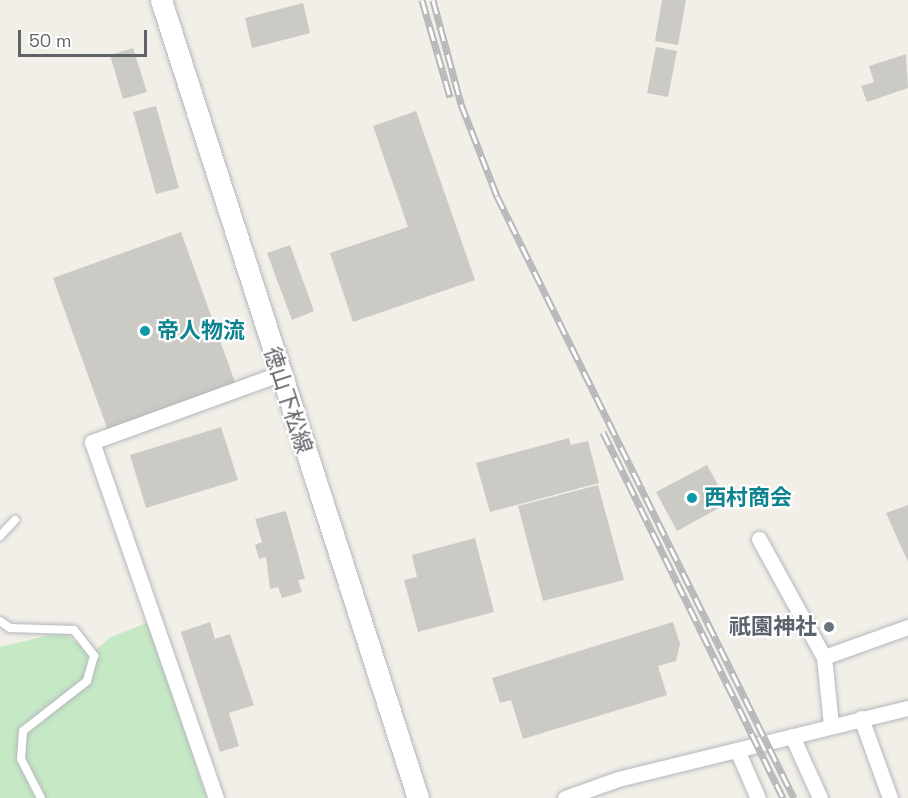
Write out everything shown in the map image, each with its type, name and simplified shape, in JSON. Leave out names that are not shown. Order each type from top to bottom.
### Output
[{"type":"main road","name":"徳山下松線","points":[[161,0],[279,374],[418,798]]},
{"type":"street","points":[[216,798],[92,441],[279,374]]},
{"type":"street","points":[[759,539],[824,657],[831,724]]},
{"type":"street","points":[[824,657],[908,627]]},
{"type":"street","points":[[565,798],[831,724],[908,708]]},
{"type":"street","points":[[861,718],[890,798]]},
{"type":"street","points":[[792,736],[820,798]]},
{"type":"street","points":[[737,750],[758,798]]},
{"type":"lane","points":[[0,536],[15,520]]},
{"type":"lane","points":[[0,621],[10,628],[54,625],[74,630],[93,656],[87,681],[23,731],[21,759],[41,798]]},
{"type":"green space","points":[[149,622],[207,798],[0,798],[0,647],[63,632],[91,654],[111,637]]},
{"type":"building","points":[[662,0],[686,0],[678,45],[655,41]]},
{"type":"building","points":[[303,3],[310,33],[252,48],[245,18]]},
{"type":"building","points":[[656,47],[677,51],[668,97],[647,93]]},
{"type":"building","points":[[133,48],[147,92],[123,99],[110,55]]},
{"type":"building","points":[[906,54],[908,88],[867,102],[861,86],[874,82],[869,66]]},
{"type":"building","points":[[156,106],[179,188],[156,194],[133,112]]},
{"type":"building","points":[[416,111],[475,280],[353,322],[330,253],[408,227],[373,126]]},
{"type":"building","name":"帝人物流","points":[[181,232],[236,385],[108,431],[53,278]]},
{"type":"building","points":[[290,245],[314,311],[292,320],[267,253]]},
{"type":"building","points":[[221,427],[238,480],[146,508],[130,455]]},
{"type":"building","points":[[569,438],[571,445],[588,441],[599,483],[490,512],[476,463]]},
{"type":"building","name":"西村商会","points":[[707,465],[728,503],[677,531],[656,492]]},
{"type":"building","points":[[598,485],[624,580],[543,601],[518,506]]},
{"type":"building","points":[[908,505],[908,562],[886,513]]},
{"type":"building","points":[[286,511],[305,579],[298,580],[302,592],[282,598],[278,587],[270,589],[266,557],[259,559],[255,545],[262,542],[255,519]]},
{"type":"building","points":[[475,538],[494,612],[418,632],[404,580],[417,577],[412,555]]},
{"type":"building","points":[[210,622],[215,639],[230,634],[254,705],[229,713],[239,746],[220,752],[181,632]]},
{"type":"building","points":[[673,622],[680,644],[676,661],[658,666],[667,695],[523,739],[511,700],[500,703],[492,678]]},
{"type":"railway","points":[[422,0],[450,97]]},
{"type":"railway","points":[[433,0],[461,104],[497,196],[794,798]]},
{"type":"railway","points":[[603,432],[783,798]]},
{"type":"place","name":"帝人物流","points":[[145,331]]},
{"type":"place","name":"西村商会","points":[[692,498]]},
{"type":"place","name":"祇園神社","points":[[829,627]]}]
